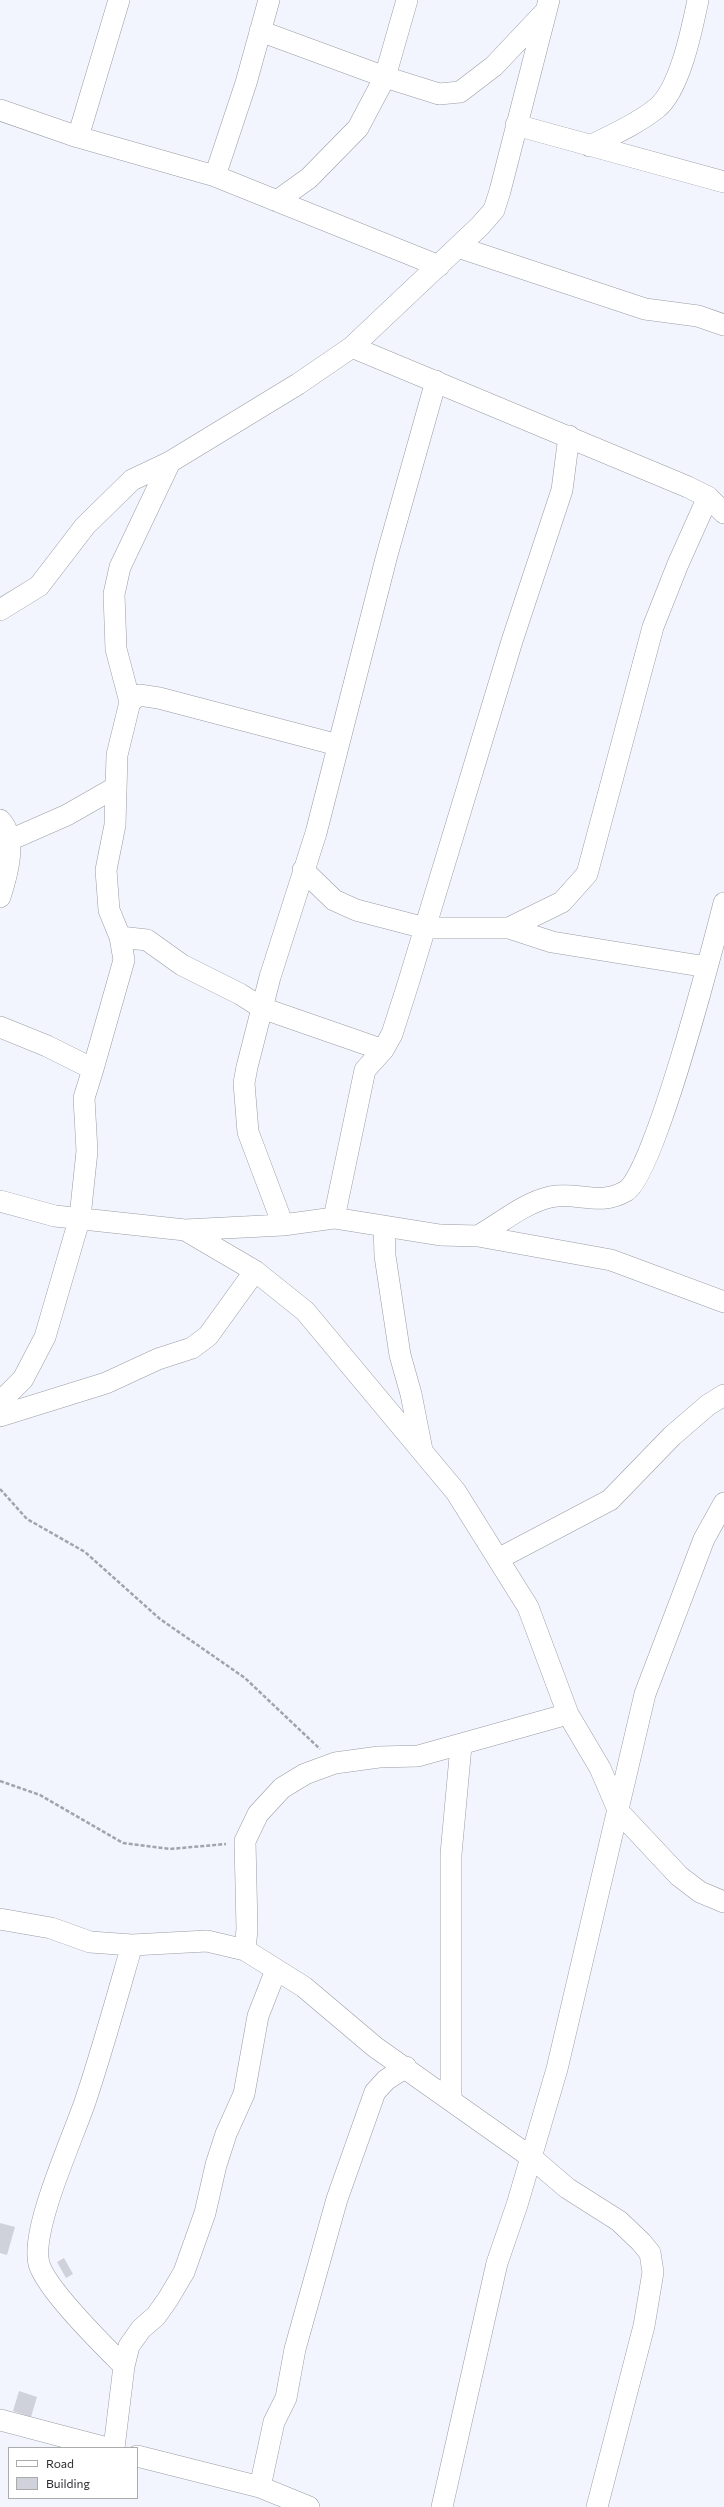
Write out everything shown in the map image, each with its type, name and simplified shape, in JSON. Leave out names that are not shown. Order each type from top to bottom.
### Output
[{"type":"street","points":[[78,137],[119,0]]},
{"type":"street","points":[[215,176],[269,0]]},
{"type":"street","points":[[277,201],[309,178],[358,128],[385,77],[407,0]]},
{"type":"street","points":[[590,146],[612,135],[658,107],[669,92],[682,62],[698,0]]},
{"type":"street","points":[[260,31],[385,77],[439,94],[460,92],[494,66],[547,6]]},
{"type":"street","points":[[0,610],[39,586],[85,526],[132,480],[170,462],[298,384],[352,347],[439,266],[494,210],[547,6]]},
{"type":"street","points":[[0,110],[78,137],[215,176],[439,266]]},
{"type":"street","points":[[516,126],[724,182]]},
{"type":"street","points":[[458,247],[645,309],[698,316],[724,325]]},
{"type":"street","points":[[352,347],[569,436],[708,497],[724,514]]},
{"type":"street","points":[[283,1225],[248,1132],[244,1083],[262,1008],[304,870],[387,555],[436,381]]},
{"type":"street","points":[[334,1218],[365,1070],[384,1050],[392,1034],[512,641],[562,490],[569,436]]},
{"type":"street","points":[[0,1402],[23,1379],[45,1337],[80,1217],[87,1151],[84,1098],[124,960],[120,937],[109,910],[106,870],[115,825],[117,755],[130,702],[116,649],[114,594],[120,566],[170,462]]},
{"type":"street","points":[[509,928],[562,902],[587,874],[653,627],[678,564],[708,497]]},
{"type":"street","points":[[130,702],[140,695],[159,698],[338,745]]},
{"type":"street","points":[[10,840],[67,815],[116,787]]},
{"type":"street","points":[[0,820],[10,840],[7,875],[0,898]]},
{"type":"street","points":[[304,870],[334,900],[356,910],[425,928],[509,928],[552,942],[707,967]]},
{"type":"street","points":[[478,1236],[528,1205],[550,1197],[576,1196],[597,1200],[612,1198],[628,1190],[639,1175],[689,1035],[724,903]]},
{"type":"street","points":[[120,937],[147,940],[182,966],[240,994],[262,1008],[384,1050]]},
{"type":"street","points":[[0,1027],[47,1046],[93,1068]]},
{"type":"street","points":[[0,1201],[55,1216],[80,1217],[185,1230],[283,1225],[334,1218],[440,1235],[478,1236],[611,1260],[724,1302]]},
{"type":"street","points":[[384,1226],[386,1256],[400,1355],[411,1394],[423,1452]]},
{"type":"street","points":[[185,1230],[255,1270],[305,1311],[456,1492],[528,1607],[568,1714],[600,1768],[619,1812],[679,1876],[700,1892],[724,1902]]},
{"type":"street","points":[[0,1416],[106,1383],[158,1359],[192,1348],[208,1336],[255,1270]]},
{"type":"street","points":[[498,1559],[610,1500],[672,1436],[708,1405],[724,1396]]},
{"type":"street","points":[[442,2507],[497,2263],[532,2158],[557,2069],[619,1812],[645,1694],[704,1539],[724,1503]]},
{"type":"street","points":[[245,1950],[247,1929],[245,1841],[258,1814],[282,1788],[305,1774],[335,1763],[379,1757],[418,1756],[461,1746],[568,1714]]},
{"type":"street","points":[[451,2099],[450,1854],[461,1746]]},
{"type":"street","points":[[0,1919],[51,1928],[90,1942],[132,1945],[207,1941],[245,1950],[304,1987],[376,2047],[532,2158],[567,2188],[619,2222],[641,2242],[650,2253],[653,2272],[644,2326],[597,2507]]},
{"type":"street","points":[[124,2366],[84,2326],[51,2284],[40,2264],[38,2241],[52,2191],[92,2082],[132,1945]]},
{"type":"street","points":[[114,2447],[124,2366],[129,2346],[141,2329],[156,2316],[184,2272],[206,2213],[222,2146],[244,2094],[258,2016],[276,1970]]},
{"type":"street","points":[[260,2487],[274,2422],[286,2398],[295,2349],[337,2199],[375,2092],[386,2080],[406,2067]]},
{"type":"street","points":[[0,2420],[103,2447]]},
{"type":"street","points":[[138,2456],[260,2487],[309,2507]]},
{"type":"path","points":[[0,1489],[27,1519],[85,1552],[160,1619],[245,1678],[335,1763]]},
{"type":"path","points":[[0,1781],[40,1795],[123,1843],[170,1849],[206,1848],[245,1841]]},
{"type":"building","points":[[0,2223],[15,2227],[7,2255],[0,2253]]},
{"type":"building","points":[[64,2258],[73,2274],[66,2278],[57,2262]]},
{"type":"building","points":[[19,2391],[37,2397],[31,2417],[13,2411]]}]
